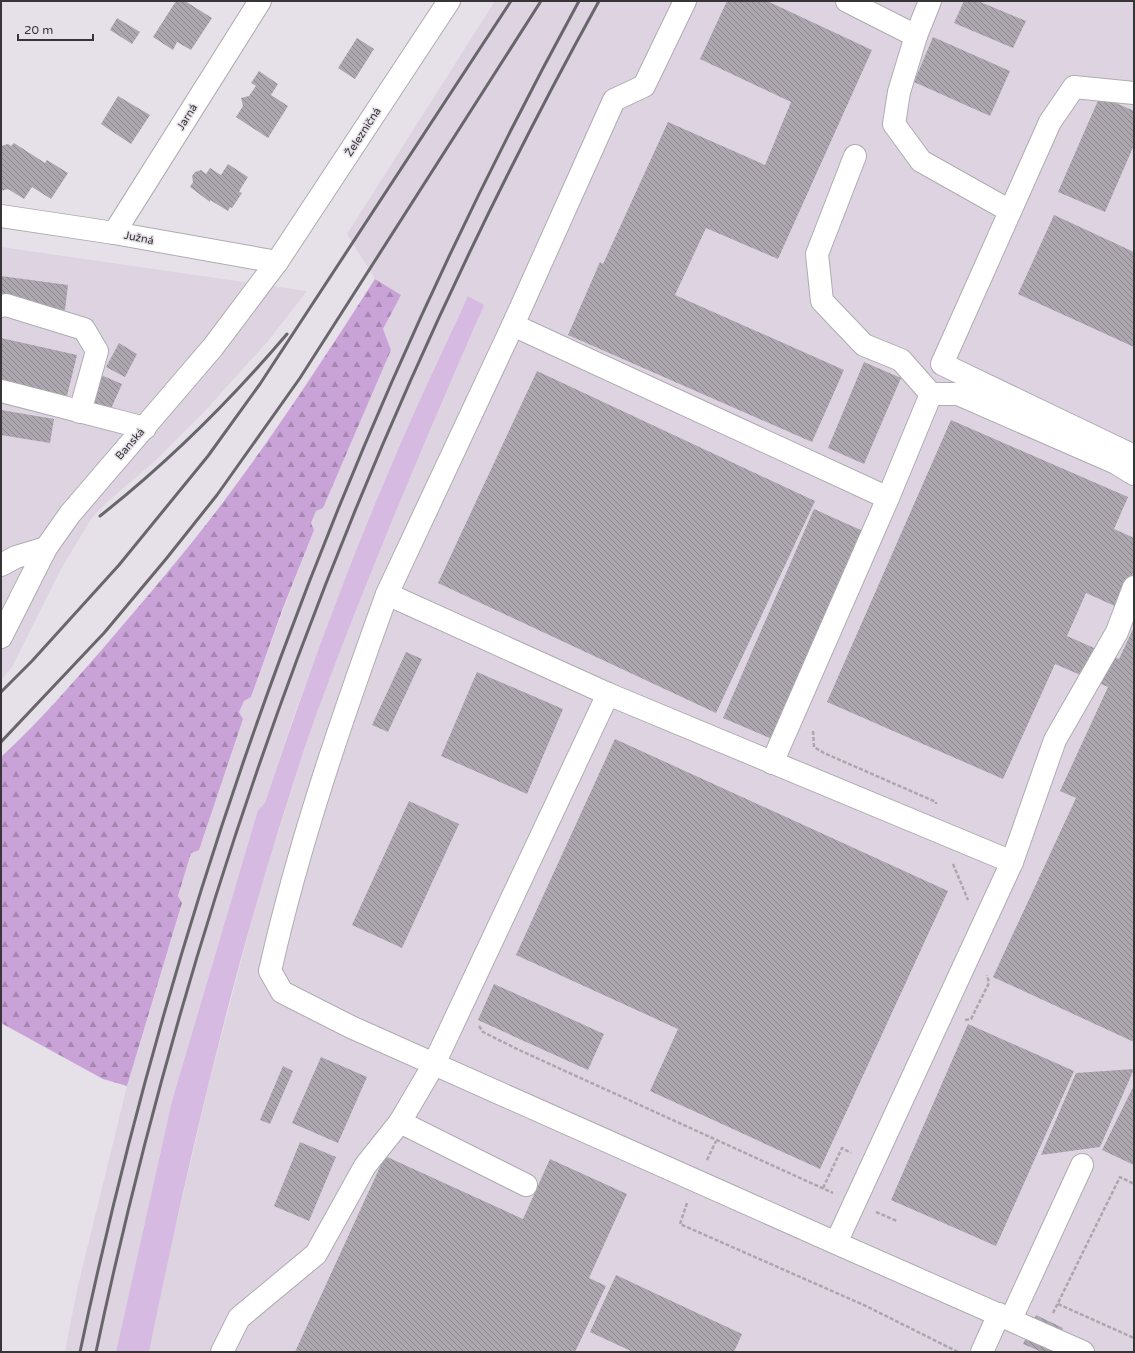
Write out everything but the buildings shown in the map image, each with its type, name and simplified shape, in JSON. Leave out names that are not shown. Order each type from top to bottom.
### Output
[{"type":"street","name":"Jarná","points":[[114,233],[260,1]]},
{"type":"street","name":"Železničná","points":[[277,262],[449,1]]},
{"type":"street","points":[[685,1],[644,86],[614,100],[514,326],[387,594],[323,776],[286,900],[270,971],[282,992],[351,1027],[1083,1352]]},
{"type":"street","points":[[847,1],[916,36]]},
{"type":"street","points":[[930,1],[916,36],[899,92],[894,124],[921,161],[1010,211]]},
{"type":"street","points":[[1134,93],[1074,87],[1050,122],[942,364],[1134,456]]},
{"type":"street","points":[[855,156],[817,254],[822,301],[864,344],[902,360],[931,394],[958,394],[1116,463],[1134,474]]},
{"type":"street","name":"Južná","points":[[1,216],[114,233],[277,262]]},
{"type":"street","name":"Banská","points":[[1,637],[46,548],[70,514],[213,348],[277,262]]},
{"type":"street","points":[[1,306],[6,305],[84,329],[97,351],[80,412]]},
{"type":"street","points":[[514,326],[888,498]]},
{"type":"street","points":[[1,391],[145,428]]},
{"type":"street","points":[[772,762],[888,498],[931,394]]},
{"type":"street","points":[[1,565],[16,557],[46,548]]},
{"type":"street","points":[[836,1243],[1012,862],[1056,740],[1117,632],[1134,587]]},
{"type":"street","points":[[387,594],[608,694],[1012,862]]},
{"type":"street","points":[[222,1352],[239,1318],[316,1254],[365,1166],[400,1122],[434,1064],[608,694]]},
{"type":"street","points":[[400,1122],[526,1185]]},
{"type":"street","points":[[982,1352],[1005,1317],[1082,1165]]},
{"type":"path","points":[[812,726],[814,747],[824,753],[936,802],[943,834],[958,877],[982,928]]},
{"type":"path","points":[[958,1020],[971,1019],[989,983],[986,971]]},
{"type":"path","points":[[474,1020],[483,1032],[716,1141],[897,1221]]},
{"type":"path","points":[[716,1141],[696,1181],[680,1224],[866,1306],[958,1352]]},
{"type":"path","points":[[823,1188],[842,1148],[872,1164]]},
{"type":"path","points":[[1053,1315],[1120,1177],[1134,1184]]},
{"type":"path","points":[[1058,1304],[1134,1338]]},
{"type":"shaded area","points":[[495,1],[1134,1],[1134,1352],[149,1352],[166,1268],[209,1083],[259,893],[315,716],[362,591],[417,457],[484,305],[468,296],[343,585],[294,715],[265,803],[258,810],[172,1101],[116,1352],[65,1352],[77,1290],[127,1086],[182,904],[178,896],[191,853],[199,850],[243,719],[239,712],[244,701],[251,697],[314,530],[311,523],[316,511],[323,508],[391,350],[383,329],[401,295],[375,279],[347,234]]},
{"type":"shaded area","points":[[1,247],[307,291],[268,341],[203,413],[156,460],[106,503],[91,519],[61,569],[12,667],[1,680]]},
{"type":"shaded area","points":[[468,296],[484,305],[397,508],[335,663],[307,742],[260,890],[224,1021],[192,1153],[149,1352],[116,1352],[172,1101],[258,810],[265,803],[311,669],[344,581],[406,431]]},
{"type":"green space","points":[[375,279],[401,295],[383,329],[391,350],[323,508],[316,511],[311,523],[314,530],[283,608],[251,697],[244,701],[239,712],[243,719],[199,850],[191,853],[178,896],[182,903],[127,1086],[103,1079],[1,1023],[1,757],[80,675],[197,536],[281,421],[329,351]]},
{"type":"railway","points":[[1,692],[32,661],[119,565],[208,456],[260,384],[511,1]]},
{"type":"railway","points":[[1,742],[104,633],[217,495],[300,378],[541,1]]},
{"type":"railway","points":[[80,1352],[121,1176],[168,1001],[221,829],[280,658],[346,490],[418,324],[495,161],[579,1]]},
{"type":"railway","points":[[96,1352],[137,1176],[184,1001],[238,828],[298,658],[364,489],[436,324],[515,161],[599,1]]},
{"type":"railway","points":[[100,516],[151,474],[198,430],[221,407],[287,334]]}]
